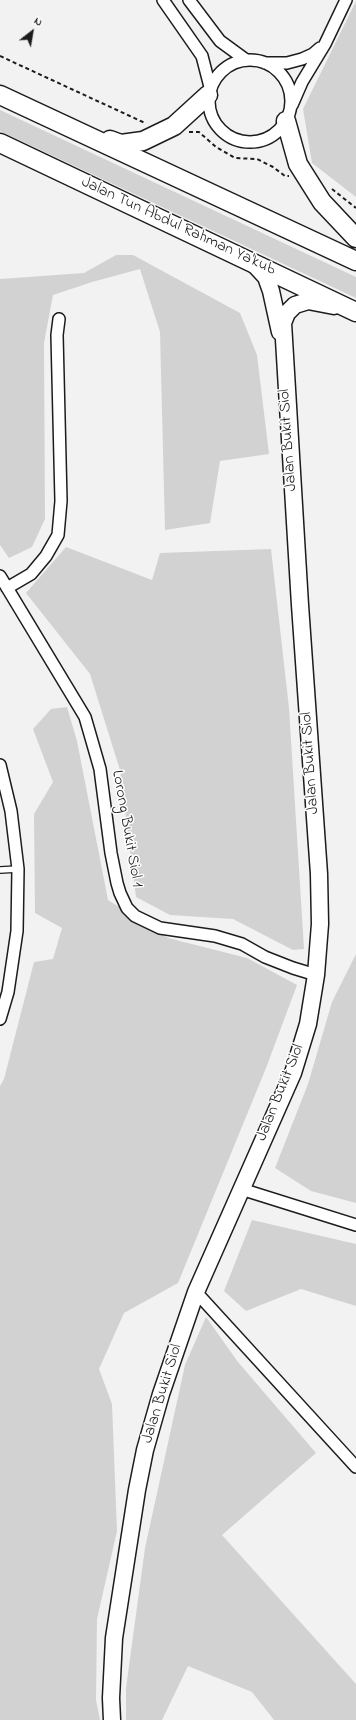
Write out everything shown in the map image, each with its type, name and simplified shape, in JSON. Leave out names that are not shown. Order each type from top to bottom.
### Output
[{"type":"main road","points":[[81,131],[121,144],[143,141],[174,126],[209,91]]},
{"type":"main road","points":[[0,95],[81,131],[356,261]]},
{"type":"main road","points":[[289,115],[298,164],[322,202],[356,238]]},
{"type":"main road","name":"Jalan Tun Abdul Rahman Ya'kub","points":[[0,143],[249,260],[355,312]]},
{"type":"street","points":[[163,0],[202,56],[209,91],[208,108],[212,120],[220,131],[231,139],[243,143],[256,143],[268,139],[279,132],[289,115],[302,82],[324,44],[346,0]]},
{"type":"street","points":[[189,0],[220,41],[246,60]]},
{"type":"street","points":[[209,91],[216,76],[224,68],[235,62],[246,60],[264,63],[287,63],[313,54],[324,44]]},
{"type":"street","points":[[264,63],[277,70],[286,81],[291,94],[289,115]]},
{"type":"street","points":[[249,260],[266,277],[271,290],[284,349]]},
{"type":"street","points":[[284,349],[283,323],[287,313],[295,305],[308,300],[355,312]]},
{"type":"street","points":[[7,588],[31,574],[46,556],[58,535],[60,501],[57,335],[59,319]]},
{"type":"street","name":"Jalan Bukit Siol","points":[[112,1720],[111,1698],[114,1638],[137,1490],[145,1450],[161,1394],[196,1292],[293,1073],[308,1024],[316,975],[320,924],[319,874],[284,349]]},
{"type":"street","name":"Lorong Bukit Siol 1","points":[[0,576],[85,717],[100,769],[111,853],[117,883],[120,893],[128,908],[135,916],[160,928],[215,936],[242,944],[265,957],[316,975]]},
{"type":"street","points":[[0,765],[11,811],[18,869],[16,931],[8,992],[0,1019]]},
{"type":"street","points":[[241,1189],[356,1225]]},
{"type":"street","points":[[196,1292],[356,1467]]},
{"type":"lane","points":[[0,870],[18,869]]},
{"type":"shaded area","points":[[356,1],[356,197],[312,163],[303,109]]},
{"type":"shaded area","points":[[0,110],[356,277],[356,298],[0,131]]},
{"type":"shaded area","points":[[116,255],[133,255],[240,313],[257,355],[269,454],[220,461],[210,523],[165,530],[160,332],[140,269],[92,282],[53,295],[44,343],[45,519],[32,547],[9,558],[0,545],[0,279],[84,273]]},
{"type":"shaded area","points":[[66,547],[152,580],[160,553],[271,549],[289,708],[304,949],[293,950],[233,919],[170,915],[136,897],[120,770],[90,674],[26,593]]},
{"type":"shaded area","points":[[67,707],[77,741],[108,900],[168,938],[247,958],[297,985],[266,1068],[178,1283],[124,1313],[99,1369],[112,1404],[117,1531],[97,1619],[96,1700],[100,1720],[0,1720],[0,1086],[4,1079],[34,962],[53,959],[62,928],[35,913],[34,814],[53,782],[33,729],[51,709]]},
{"type":"shaded area","points":[[356,954],[356,1203],[311,1191],[275,1168],[308,1084],[332,1002]]},
{"type":"shaded area","points":[[252,1220],[356,1244],[356,1306],[301,1289],[246,1311],[224,1291]]},
{"type":"shaded area","points":[[206,1317],[238,1362],[316,1453],[222,1535],[356,1684],[356,1720],[274,1720],[252,1692],[188,1666],[162,1720],[126,1720],[126,1688],[145,1548],[185,1365]]}]
